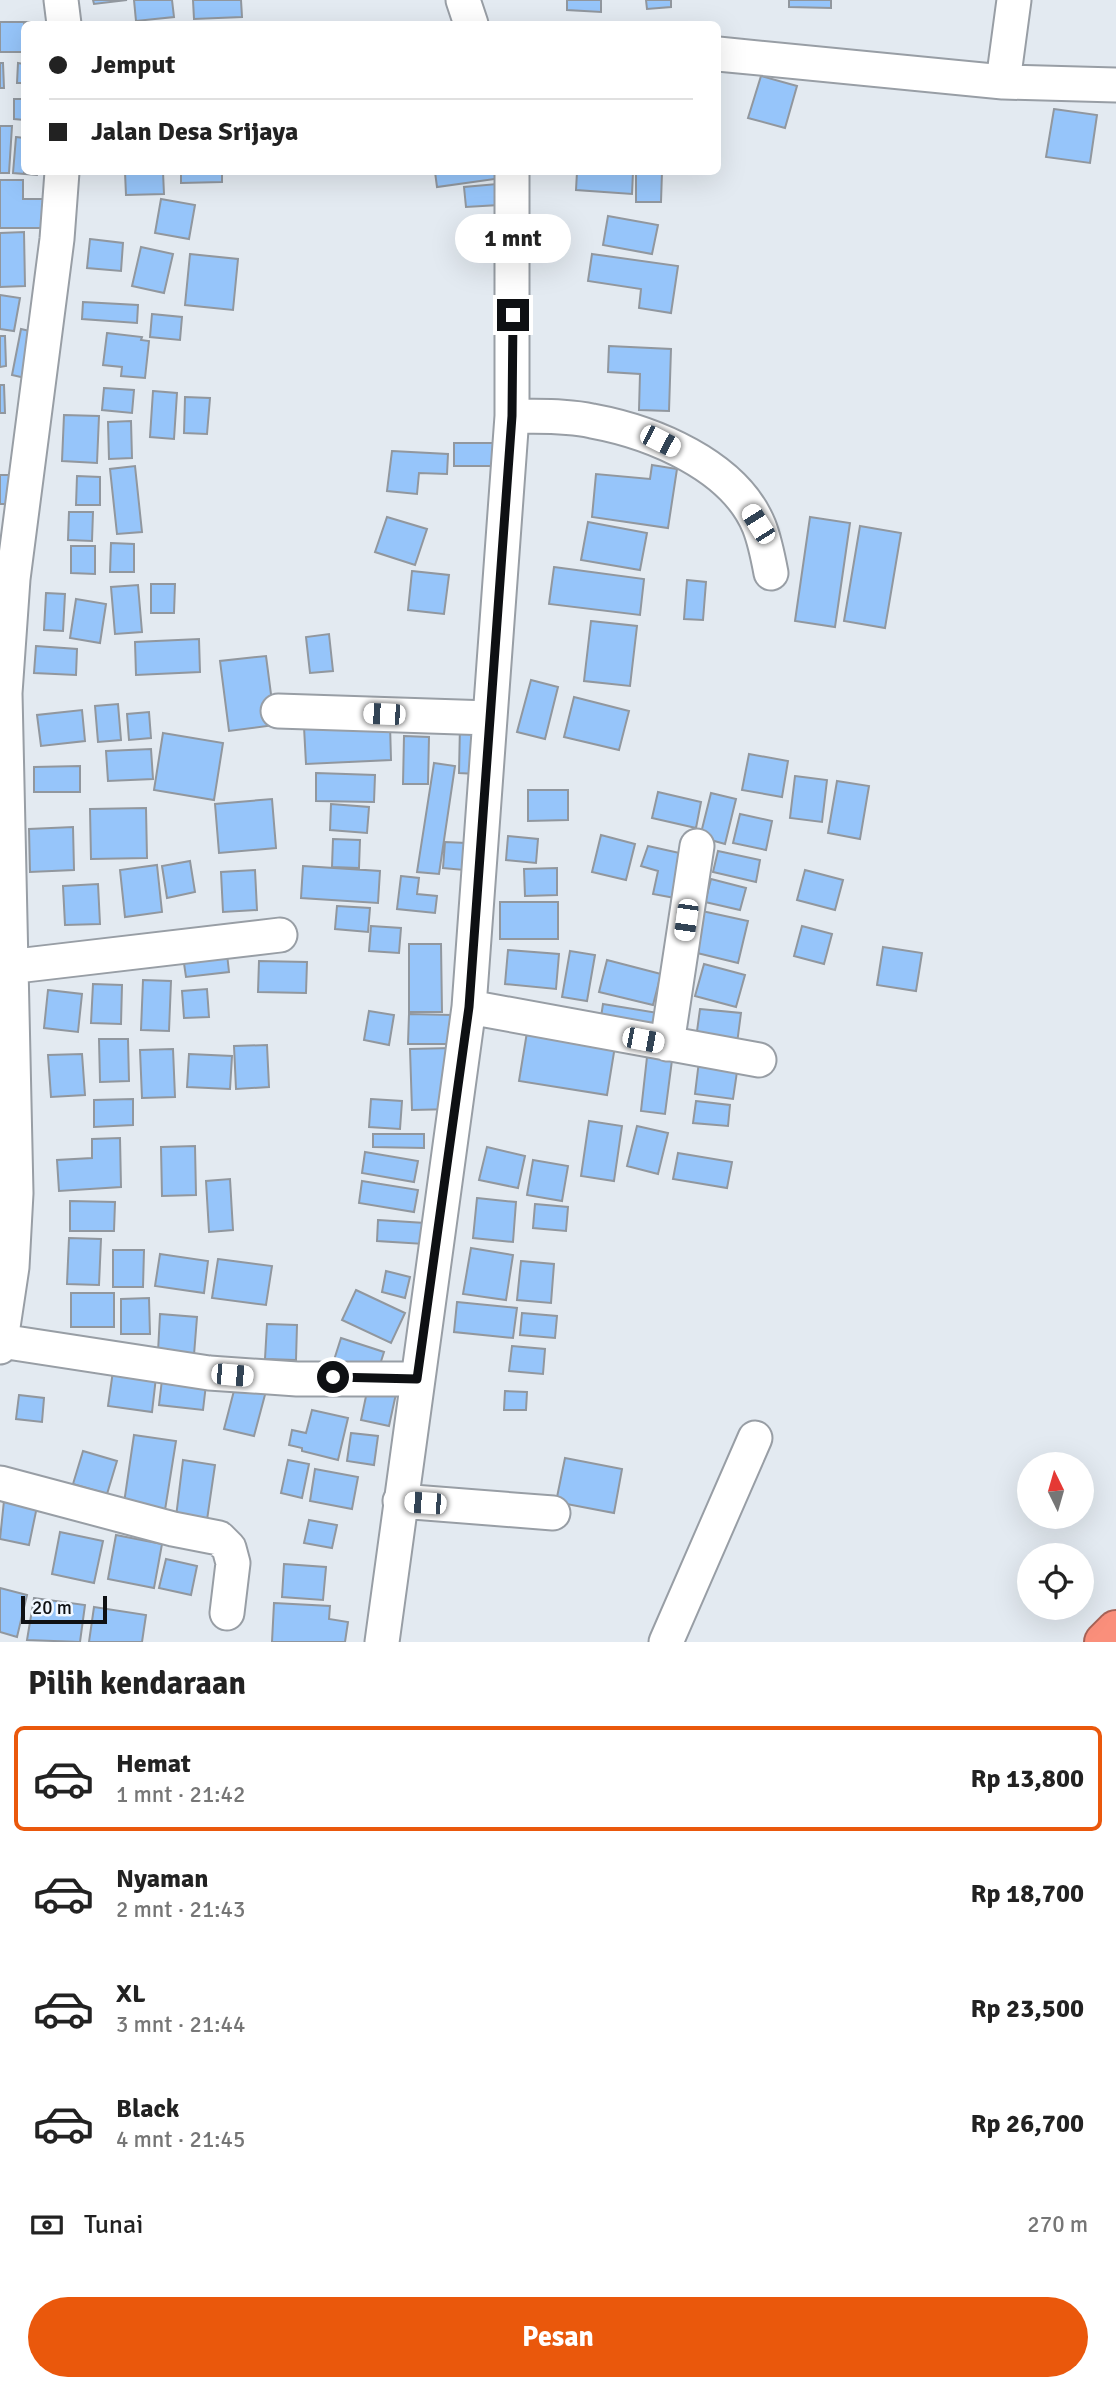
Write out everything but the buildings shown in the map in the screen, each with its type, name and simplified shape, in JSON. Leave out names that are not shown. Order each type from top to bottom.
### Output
[{"type":"highway","points":[[1104,1642],[1116,1630]]},
{"type":"street","points":[[61,0],[64,21]]},
{"type":"street","points":[[463,0],[470,21]]},
{"type":"street","points":[[1003,82],[1014,0]]},
{"type":"street","points":[[721,54],[1003,82],[1116,85]]},
{"type":"street","points":[[0,1347],[12,1267],[16,1193],[5,692],[13,579],[57,239],[62,175]]},
{"type":"street","points":[[382,1642],[469,1007],[512,416],[512,175]]},
{"type":"street","points":[[512,416],[591,420],[660,441],[696,460],[727,483],[746,503],[758,524],[771,573]]},
{"type":"street","points":[[278,711],[490,718]]},
{"type":"street","points":[[667,1044],[697,846]]},
{"type":"street","points":[[9,967],[280,935]]},
{"type":"street","points":[[469,1007],[759,1060]]},
{"type":"street","points":[[1,1341],[209,1373],[417,1379]]},
{"type":"street","points":[[666,1642],[755,1438]]},
{"type":"street","points":[[0,1483],[173,1529],[219,1538],[229,1548],[233,1563],[227,1613]]},
{"type":"street","points":[[400,1501],[553,1513]]},
{"type":"route","points":[[333,1377],[417,1379],[469,1007],[512,416],[513,315]]}]
